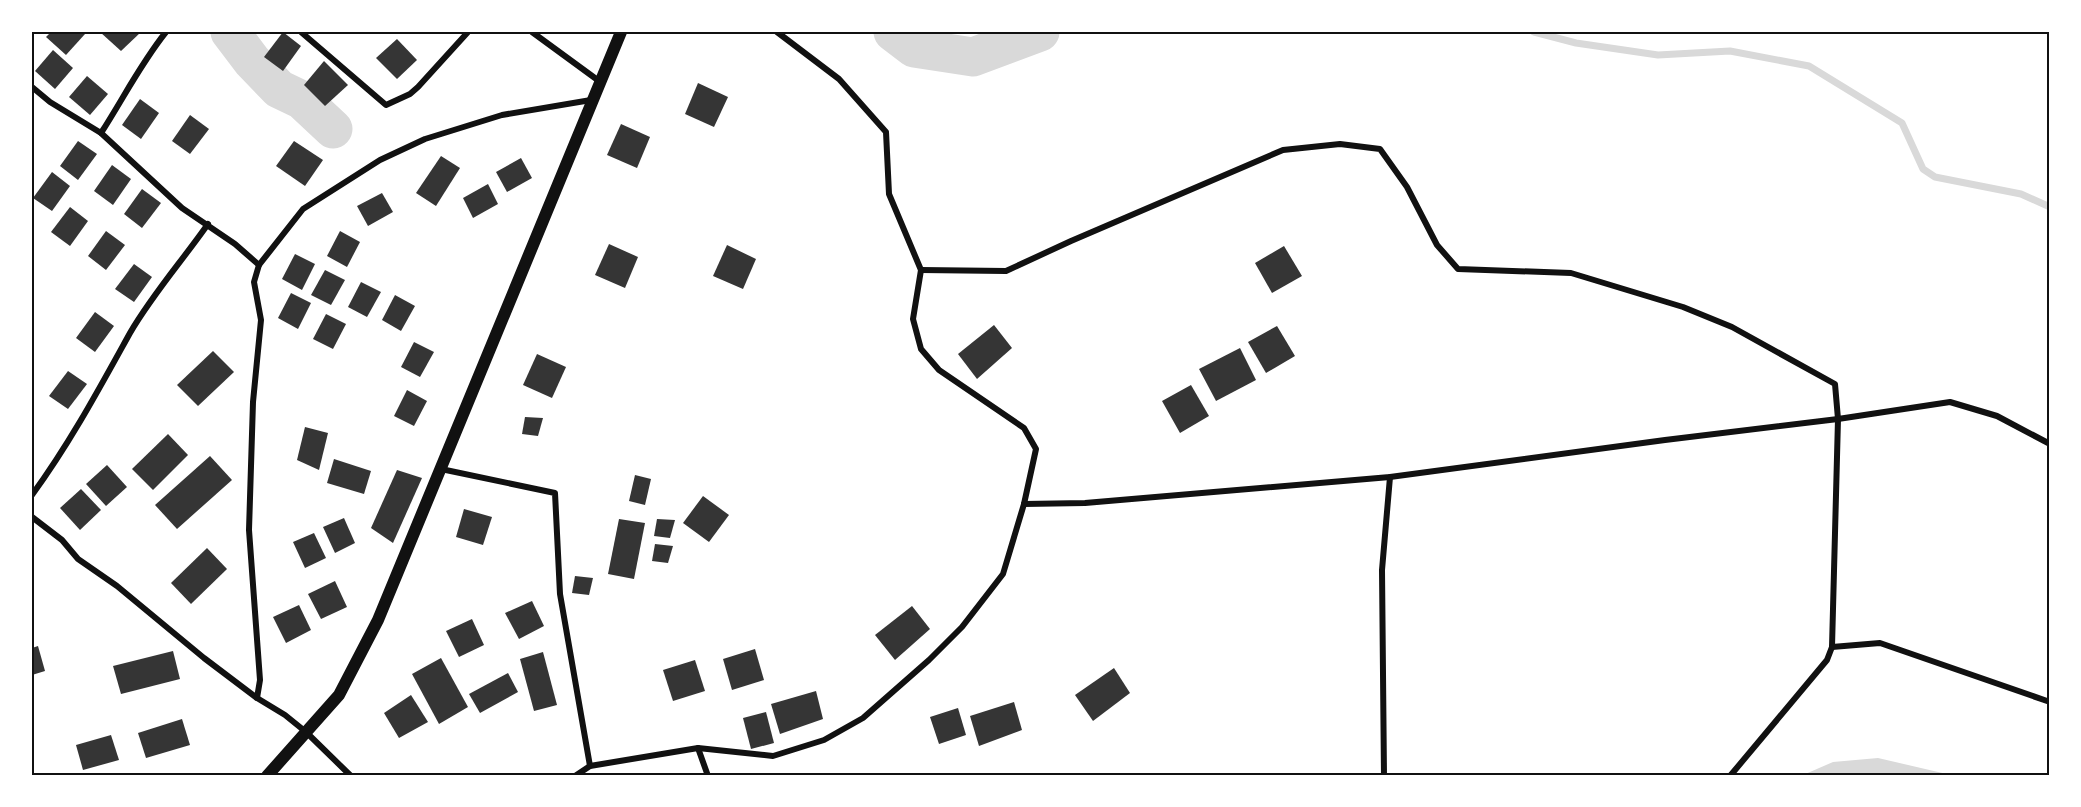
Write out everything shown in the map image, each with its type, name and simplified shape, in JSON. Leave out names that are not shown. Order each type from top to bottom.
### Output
[{"type":"main road","points":[[267,776],[339,696],[378,620],[591,99],[621,32]]},
{"type":"street","points":[[101,133],[147,56],[166,32]]},
{"type":"street","points":[[301,32],[386,105],[410,94],[418,87],[468,32]]},
{"type":"street","points":[[532,32],[599,81]]},
{"type":"street","points":[[576,776],[590,766],[698,748],[773,756],[824,741],[863,718],[929,660],[962,627],[1003,574],[1024,504],[1036,449],[1024,428],[939,370],[921,349],[913,319],[921,270],[889,194],[886,132],[839,79],[777,32]]},
{"type":"street","points":[[32,87],[50,102],[101,133],[182,208],[208,224],[259,265]]},
{"type":"street","points":[[257,698],[260,680],[249,530],[252,402],[261,320],[254,282],[259,265],[303,209],[380,160],[425,139],[502,115],[591,99]]},
{"type":"street","points":[[921,270],[1006,271],[1283,150],[1340,144],[1380,149],[1407,187],[1437,245],[1458,269],[1571,273],[1683,307],[1732,327],[1835,384],[1838,419],[1832,647],[1827,660],[1730,776]]},
{"type":"street","points":[[32,495],[60,456],[136,324],[208,224]]},
{"type":"street","points":[[1024,504],[1085,503],[1390,477],[1838,419],[1950,402],[1997,416],[2049,444]]},
{"type":"street","points":[[441,469],[555,493],[560,594],[590,766]]},
{"type":"street","points":[[1384,776],[1382,570],[1390,477]]},
{"type":"street","points":[[32,518],[62,540],[78,559],[117,586],[257,698],[285,715],[351,776]]},
{"type":"street","points":[[1832,647],[1880,643],[2049,702]]},
{"type":"street","points":[[698,748],[708,776]]},
{"type":"shaded area","points":[[1878,758],[1951,775],[1803,775],[1833,762]]},
{"type":"building","points":[[51,32],[82,32],[85,34],[66,55],[46,37]]},
{"type":"building","points":[[100,32],[141,32],[121,51]]},
{"type":"building","points":[[283,32],[301,46],[283,71],[264,57]]},
{"type":"building","points":[[397,39],[417,60],[397,79],[376,58]]},
{"type":"building","points":[[53,50],[73,68],[55,89],[35,71]]},
{"type":"building","points":[[324,61],[348,85],[325,106],[304,85]]},
{"type":"building","points":[[87,76],[108,94],[90,115],[69,97]]},
{"type":"building","points":[[698,83],[728,97],[714,127],[685,114]]},
{"type":"building","points":[[140,99],[159,113],[141,139],[122,125]]},
{"type":"building","points":[[190,115],[209,129],[190,154],[172,141]]},
{"type":"building","points":[[621,124],[650,137],[637,168],[607,155]]},
{"type":"building","points":[[78,141],[97,154],[78,180],[60,166]]},
{"type":"building","points":[[294,141],[323,160],[305,186],[276,166]]},
{"type":"building","points":[[441,156],[460,168],[436,206],[416,193]]},
{"type":"building","points":[[521,158],[532,178],[507,192],[496,172]]},
{"type":"building","points":[[112,165],[131,179],[113,205],[94,191]]},
{"type":"building","points":[[52,172],[70,186],[52,211],[33,198]]},
{"type":"building","points":[[488,184],[498,204],[473,218],[463,198]]},
{"type":"building","points":[[142,189],[161,203],[142,228],[124,214]]},
{"type":"building","points":[[382,193],[393,212],[368,226],[357,206]]},
{"type":"building","points":[[70,207],[88,221],[70,246],[51,232]]},
{"type":"building","points":[[106,231],[125,245],[106,270],[88,256]]},
{"type":"building","points":[[340,231],[360,242],[347,267],[327,256]]},
{"type":"building","points":[[609,244],[638,257],[625,288],[595,275]]},
{"type":"building","points":[[727,245],[756,259],[743,289],[713,276]]},
{"type":"building","points":[[1284,246],[1302,276],[1272,293],[1255,263]]},
{"type":"building","points":[[295,254],[315,264],[302,290],[282,279]]},
{"type":"building","points":[[134,264],[152,277],[134,302],[115,289]]},
{"type":"building","points":[[325,270],[345,280],[331,305],[311,295]]},
{"type":"building","points":[[361,282],[381,292],[367,317],[348,307]]},
{"type":"building","points":[[291,293],[311,303],[298,329],[278,318]]},
{"type":"building","points":[[395,295],[415,306],[401,331],[382,320]]},
{"type":"building","points":[[95,312],[114,326],[95,352],[76,338]]},
{"type":"building","points":[[326,314],[346,324],[333,349],[313,339]]},
{"type":"building","points":[[994,325],[1012,348],[977,379],[958,354]]},
{"type":"building","points":[[1277,326],[1295,356],[1266,373],[1248,342]]},
{"type":"building","points":[[414,342],[434,352],[420,377],[401,367]]},
{"type":"building","points":[[1240,348],[1256,380],[1216,401],[1199,369]]},
{"type":"building","points":[[213,351],[234,372],[198,406],[177,385]]},
{"type":"building","points":[[537,354],[566,367],[552,398],[523,385]]},
{"type":"building","points":[[68,371],[87,384],[68,409],[49,396]]},
{"type":"building","points":[[1191,385],[1209,416],[1180,433],[1162,401]]},
{"type":"building","points":[[407,390],[427,401],[414,426],[394,416]]},
{"type":"building","points":[[525,417],[543,418],[538,436],[522,434]]},
{"type":"building","points":[[305,427],[328,433],[319,470],[297,460]]},
{"type":"building","points":[[168,434],[188,455],[153,490],[132,469]]},
{"type":"building","points":[[210,456],[232,480],[177,529],[155,505]]},
{"type":"building","points":[[334,459],[371,471],[364,494],[327,483]]},
{"type":"building","points":[[107,465],[127,487],[106,506],[86,484]]},
{"type":"building","points":[[397,470],[422,478],[393,543],[371,528]]},
{"type":"building","points":[[635,475],[651,479],[645,505],[629,501]]},
{"type":"building","points":[[81,489],[101,510],[80,530],[60,508]]},
{"type":"building","points":[[703,496],[729,515],[709,542],[683,523]]},
{"type":"building","points":[[464,509],[492,517],[483,545],[456,537]]},
{"type":"building","points":[[344,518],[355,543],[335,553],[323,527]]},
{"type":"building","points":[[619,519],[645,523],[634,579],[608,574]]},
{"type":"building","points":[[657,519],[675,520],[670,538],[654,536]]},
{"type":"building","points":[[314,533],[326,558],[305,568],[293,542]]},
{"type":"building","points":[[655,544],[673,546],[668,563],[652,561]]},
{"type":"building","points":[[207,548],[227,569],[191,604],[171,583]]},
{"type":"building","points":[[575,576],[593,578],[589,595],[572,593]]},
{"type":"building","points":[[335,581],[347,607],[321,619],[308,594]]},
{"type":"building","points":[[532,601],[544,626],[519,639],[505,613]]},
{"type":"building","points":[[299,605],[311,630],[286,643],[273,617]]},
{"type":"building","points":[[912,606],[930,629],[895,660],[875,635]]},
{"type":"building","points":[[472,619],[484,645],[459,657],[446,631]]},
{"type":"building","points":[[38,646],[45,671],[32,675],[32,648]]},
{"type":"building","points":[[755,649],[764,680],[732,690],[723,659]]},
{"type":"building","points":[[173,651],[180,679],[121,694],[113,666]]},
{"type":"building","points":[[543,652],[557,705],[534,711],[520,659]]},
{"type":"building","points":[[441,658],[468,707],[439,724],[412,674]]},
{"type":"building","points":[[695,660],[705,691],[673,701],[663,670]]},
{"type":"building","points":[[1114,668],[1130,693],[1093,721],[1075,695]]},
{"type":"building","points":[[508,673],[518,692],[480,713],[469,694]]},
{"type":"building","points":[[816,691],[823,719],[780,734],[771,704]]},
{"type":"building","points":[[411,695],[428,722],[399,738],[384,713]]},
{"type":"building","points":[[1014,702],[1022,730],[979,746],[970,716]]},
{"type":"building","points":[[958,708],[966,735],[939,744],[930,717]]},
{"type":"building","points":[[766,712],[774,743],[751,749],[743,718]]},
{"type":"building","points":[[182,719],[190,745],[146,758],[138,733]]},
{"type":"building","points":[[111,735],[119,760],[83,770],[76,745]]},
{"type":"waterway","points":[[230,32],[252,61],[279,89],[302,100],[333,129]]},
{"type":"waterway","points":[[893,32],[914,48],[973,57],[1040,32]]},
{"type":"waterway","points":[[1534,32],[1576,43],[1658,55],[1730,51],[1809,66],[1902,123],[1923,169],[1935,177],[2021,194],[2050,207]]}]
